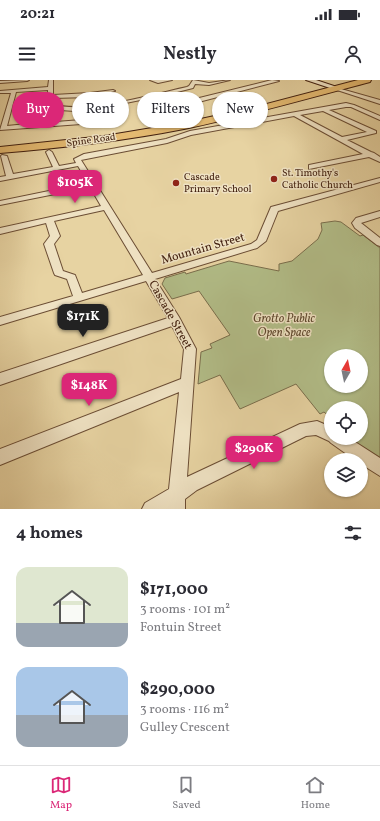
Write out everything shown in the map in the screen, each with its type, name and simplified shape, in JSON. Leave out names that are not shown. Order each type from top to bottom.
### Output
[{"type":"main road","points":[[309,80],[332,84]]},
{"type":"main road","name":"Spine Road","points":[[0,145],[90,135],[178,122],[332,84],[367,80]]},
{"type":"main road","name":"Spine Road","points":[[2,153],[183,126],[332,84]]},
{"type":"street","points":[[0,82],[27,80]]},
{"type":"street","points":[[51,80],[51,92]]},
{"type":"street","points":[[152,80],[158,82],[170,80]]},
{"type":"street","points":[[169,92],[188,88],[195,82],[209,84],[228,80]]},
{"type":"street","points":[[204,99],[276,81],[274,80]]},
{"type":"street","points":[[348,83],[380,95]]},
{"type":"street","points":[[332,84],[380,102]]},
{"type":"street","points":[[0,92],[51,88]]},
{"type":"street","points":[[12,127],[1,128],[14,91]]},
{"type":"street","points":[[64,96],[90,95],[113,91]]},
{"type":"street","points":[[0,179],[79,164],[77,159],[81,157],[167,141],[190,133],[323,109],[349,105],[380,118]]},
{"type":"street","points":[[323,109],[373,132]]},
{"type":"street","points":[[0,114],[7,114]]},
{"type":"street","points":[[294,114],[380,160]]},
{"type":"street","points":[[341,139],[380,131]]},
{"type":"street","points":[[49,152],[57,168]]},
{"type":"street","points":[[312,168],[380,152]]},
{"type":"street","points":[[2,153],[10,177]]},
{"type":"street","name":"Cascade Street","points":[[79,164],[175,320],[190,349],[177,502]]},
{"type":"street","name":"Mountain Street","points":[[0,321],[254,246],[260,241],[272,211],[276,208],[380,180]]},
{"type":"street","points":[[0,204],[92,184]]},
{"type":"street","points":[[0,231],[106,207]]},
{"type":"street","points":[[380,214],[359,220],[356,224],[380,243]]},
{"type":"street","points":[[49,220],[55,236],[49,244],[59,273],[70,277],[79,298]]},
{"type":"street","points":[[0,379],[175,320]]},
{"type":"street","points":[[0,457],[188,382]]},
{"type":"street","points":[[151,509],[177,502],[191,484],[305,429],[317,428],[324,431]]},
{"type":"street","points":[[346,445],[380,468]]},
{"type":"green space","name":"Grotto Public Open Space","points":[[335,221],[341,222],[360,236],[363,235],[380,248],[380,460],[358,445],[368,445],[368,401],[324,401],[324,412],[320,414],[296,384],[240,409],[220,375],[198,384],[201,352],[212,348],[210,344],[230,335],[199,291],[172,299],[162,284],[165,278],[185,272],[186,274],[229,261],[279,271],[279,264],[292,261],[318,239],[322,230],[321,223]]},
{"type":"place","name":"St. Timothy's Catholic Church","points":[[274,179]]},
{"type":"place","name":"Cascade Primary School","points":[[176,183]]}]
